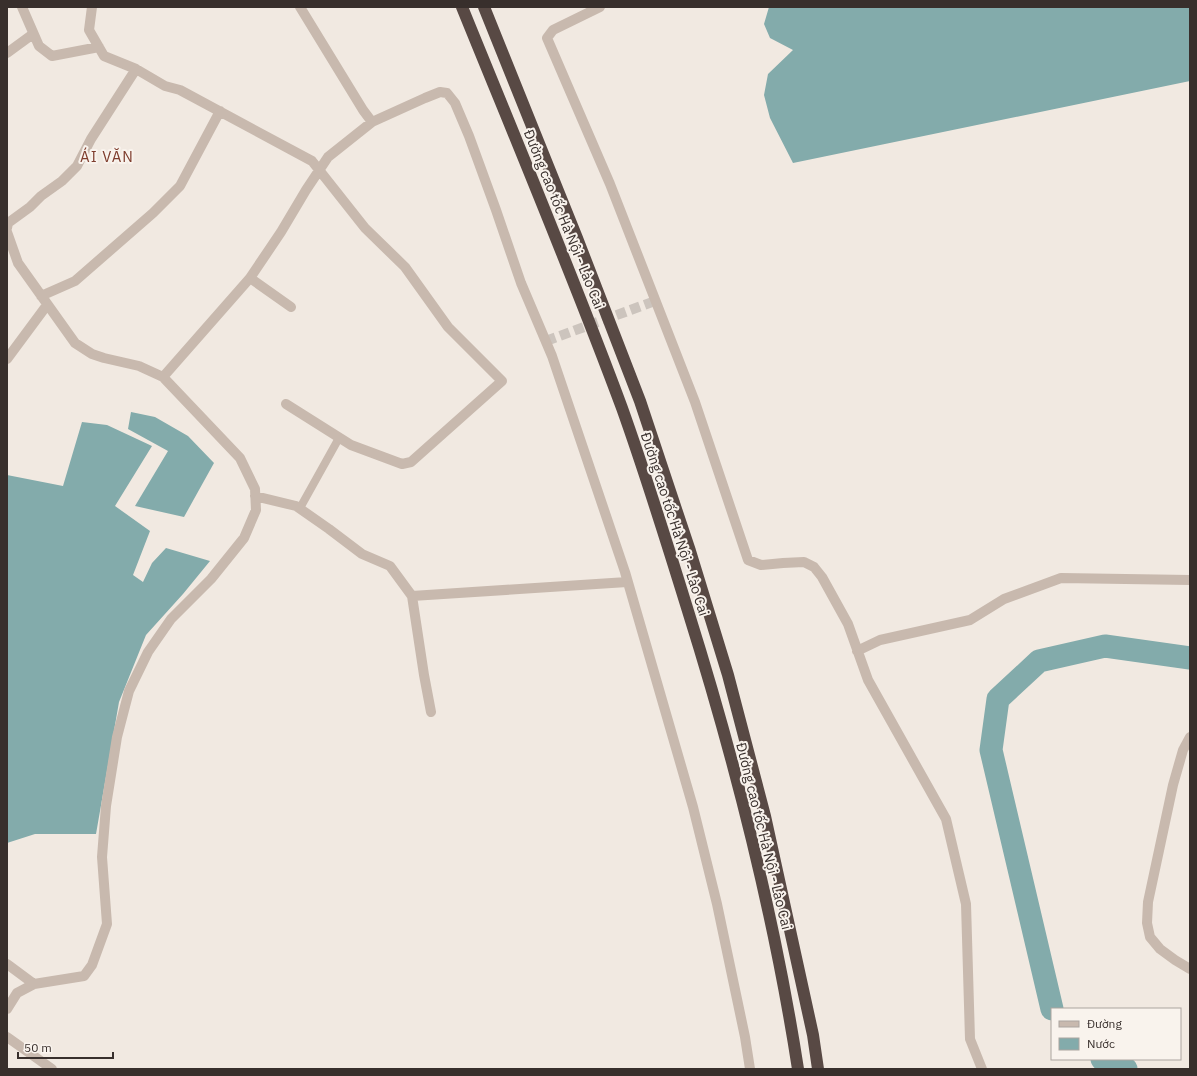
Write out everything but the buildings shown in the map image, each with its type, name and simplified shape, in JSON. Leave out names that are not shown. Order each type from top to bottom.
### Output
[{"type":"highway","name":"Đường cao tốc Hà Nội - Lào Cai","points":[[462,7],[572,279],[622,409],[672,558],[710,683],[747,819],[770,918],[792,1029],[798,1069]]},
{"type":"highway","name":"Đường cao tốc Hà Nội - Lào Cai","points":[[484,7],[577,238],[637,394],[690,551],[728,675],[765,816],[812,1027],[818,1069]]},
{"type":"street","points":[[22,7],[39,46],[52,56],[99,47]]},
{"type":"street","points":[[92,7],[89,30],[104,56],[136,69],[165,86],[180,90],[312,161],[365,228],[406,267],[448,327],[502,381],[411,462],[402,464],[351,445],[286,404]]},
{"type":"street","points":[[300,7],[363,110],[372,122]]},
{"type":"street","points":[[600,7],[553,30],[547,38],[610,184],[695,402],[748,560],[761,565],[804,562],[814,567],[822,577],[848,624],[868,680],[946,819],[966,904],[970,1039],[982,1069]]},
{"type":"street","points":[[7,52],[33,34]]},
{"type":"street","points":[[7,228],[8,222],[30,207],[41,196],[62,181],[77,166],[91,139],[136,69]]},
{"type":"street","points":[[163,377],[250,278],[281,232],[328,156],[372,122],[440,92],[447,93],[455,103],[469,136],[521,283],[552,356],[627,582],[695,815],[719,912],[745,1037],[750,1069]]},
{"type":"street","points":[[40,296],[75,281],[153,213],[180,186],[220,111]]},
{"type":"street","points":[[7,232],[18,263],[40,296],[75,343],[92,354],[139,366],[163,377],[240,458],[255,489],[256,510],[244,538],[211,580],[171,619],[148,652],[129,691],[117,737],[105,821],[102,857],[107,924],[92,965],[84,976],[34,984],[17,993],[7,1009]]},
{"type":"street","points":[[250,278],[291,307]]},
{"type":"street","points":[[7,359],[47,305]]},
{"type":"street","points":[[255,496],[300,508],[362,554],[390,566],[412,596],[431,712]]},
{"type":"street","points":[[857,651],[880,640],[970,620],[1004,599],[1060,578],[1190,580]]},
{"type":"street","points":[[412,596],[627,582]]},
{"type":"street","points":[[1190,737],[1183,750],[1173,785],[1148,902],[1147,923],[1150,936],[1160,949],[1190,969]]},
{"type":"street","points":[[7,964],[34,984]]},
{"type":"street","points":[[7,1037],[52,1069]]},
{"type":"lane","points":[[300,508],[339,438]]},
{"type":"water","points":[[769,7],[1190,7],[1190,81],[793,163],[770,118],[764,95],[768,74],[793,50],[770,38],[764,24]]},
{"type":"water","points":[[131,412],[155,417],[188,436],[214,463],[184,517],[135,506],[168,451],[128,429]]},
{"type":"water","points":[[82,422],[107,425],[152,446],[115,506],[150,531],[133,575],[143,582],[152,563],[166,548],[210,561],[146,635],[119,702],[96,834],[35,834],[7,843],[7,475],[63,486]]},
{"type":"waterway","points":[[1052,1008],[991,750],[998,699],[1039,661],[1105,646],[1190,658]]},
{"type":"waterway","points":[[1103,1060],[1108,1065],[1126,1069]]},
{"type":"tunnel","points":[[546,341],[655,301]]},
{"type":"district","name":"ÁI VĂN","points":[[107,157]]}]
